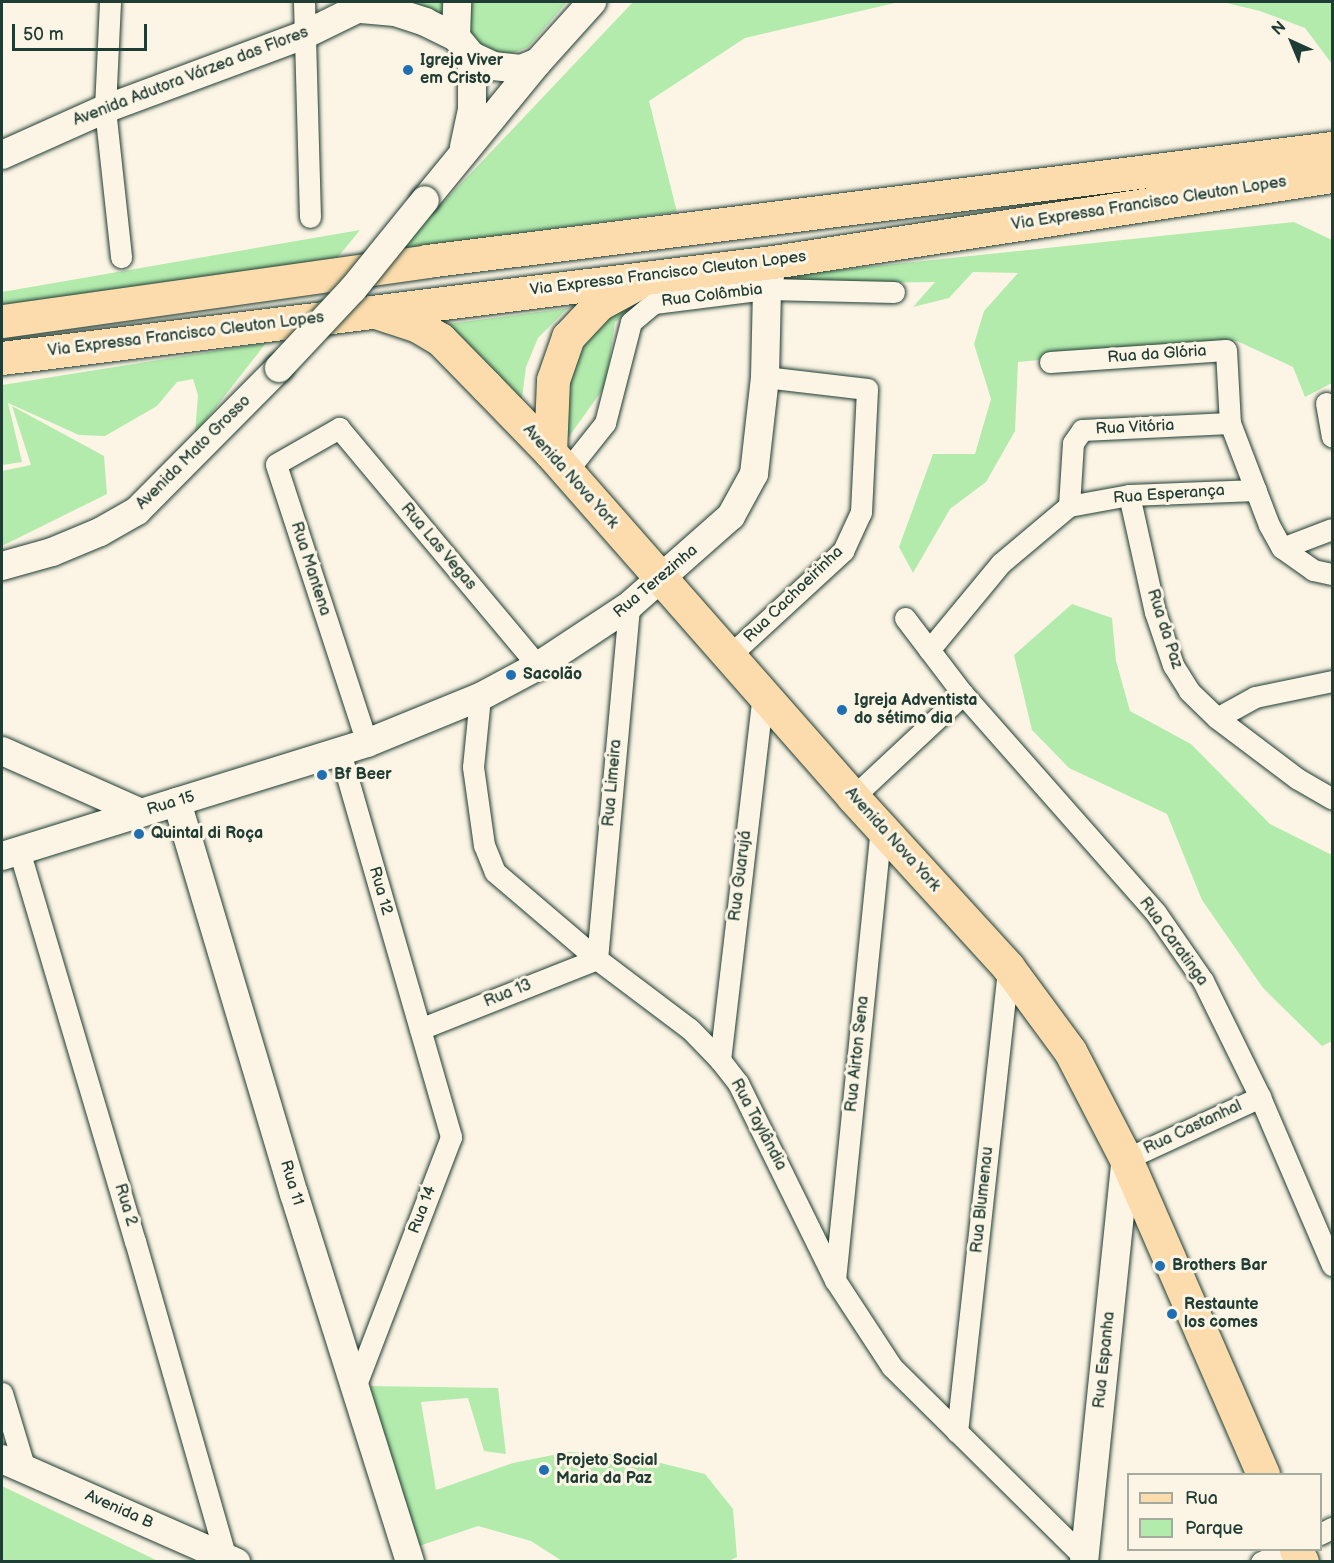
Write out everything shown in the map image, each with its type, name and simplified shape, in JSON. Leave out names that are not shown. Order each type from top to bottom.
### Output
[{"type":"main road","name":"Via Expressa Francisco Cleuton Lopes","points":[[2,321],[428,261],[1332,148]]},
{"type":"main road","name":"Via Expressa Francisco Cleuton Lopes","points":[[2,358],[65,348],[379,313],[652,276],[770,275],[1332,176]]},
{"type":"main road","points":[[558,462],[553,380],[568,337],[599,304],[652,276]]},
{"type":"main road","name":"Avenida Nova York","points":[[379,313],[418,326],[440,339],[558,462],[880,828],[1008,967],[1070,1051],[1126,1159],[1263,1473]]},
{"type":"street","points":[[110,2],[105,109],[121,257]]},
{"type":"street","points":[[304,2],[310,217]]},
{"type":"street","points":[[457,2],[472,110],[463,152]]},
{"type":"street","name":"Avenida Mato Grosso","points":[[2,566],[52,552],[100,532],[137,511],[279,368],[353,289],[463,152],[538,62],[592,2]]},
{"type":"street","points":[[370,5],[425,22],[493,66],[521,69],[538,62]]},
{"type":"street","name":"Avenida Adutora Várzea das Flores","points":[[2,155],[105,109],[304,35],[370,5]]},
{"type":"street","name":"Rua Colômbia","points":[[558,462],[605,423],[631,322],[654,303],[770,275],[894,292]]},
{"type":"street","name":"Rua Terezinha","points":[[340,752],[480,697],[538,666],[629,606],[663,579],[731,516],[754,474],[765,377],[770,275]]},
{"type":"street","name":"Rua da Glória","points":[[1050,363],[1226,350],[1230,423]]},
{"type":"street","name":"Rua Cachoeirinha","points":[[730,655],[843,551],[861,512],[867,389],[765,377]]},
{"type":"street","points":[[1326,404],[1332,436]]},
{"type":"street","points":[[1230,423],[1269,525],[1282,548],[1313,570],[1332,574]]},
{"type":"street","name":"Rua Vitória","points":[[1069,506],[1073,443],[1082,430],[1230,423]]},
{"type":"street","name":"Rua Las Vegas","points":[[339,428],[538,666]]},
{"type":"street","name":"Rua Mantena","points":[[339,428],[276,464],[367,743]]},
{"type":"street","name":"Rua Esperança","points":[[929,650],[1001,563],[1069,506],[1129,495],[1256,490]]},
{"type":"street","name":"Rua da Paz","points":[[1129,495],[1155,612],[1173,665],[1190,691],[1217,718],[1298,779],[1332,799]]},
{"type":"street","points":[[1282,548],[1332,529]]},
{"type":"street","name":"Rua Limeira","points":[[597,959],[629,606]]},
{"type":"street","name":"Rua Caratinga","points":[[905,618],[963,694],[1156,913],[1203,981],[1260,1097],[1332,1265]]},
{"type":"street","points":[[1217,718],[1255,697],[1332,681]]},
{"type":"street","name":"Rua Guarujá","points":[[720,1060],[763,693]]},
{"type":"street","points":[[853,797],[963,694]]},
{"type":"street","name":"Rua Taylândia","points":[[480,697],[473,767],[484,845],[495,872],[597,959],[690,1029],[720,1060],[738,1083],[835,1280],[892,1367],[1086,1560]]},
{"type":"street","points":[[2,751],[141,813]]},
{"type":"street","name":"Rua 15","points":[[10,853],[340,752]]},
{"type":"street","name":"Rua 12","points":[[340,752],[420,1029]]},
{"type":"street","name":"Rua 11","points":[[177,802],[294,1194],[410,1562]]},
{"type":"street","name":"Rua Airton Sena","points":[[835,1280],[880,828]]},
{"type":"street","name":"Rua 2","points":[[10,853],[135,1241],[229,1560]]},
{"type":"street","name":"Rua 13","points":[[420,1029],[597,959]]},
{"type":"street","name":"Rua Blumenau","points":[[957,1432],[1008,967]]},
{"type":"street","name":"Rua 14","points":[[355,1387],[451,1137],[420,1029]]},
{"type":"street","name":"Rua Castanhal","points":[[1126,1159],[1260,1097]]},
{"type":"street","name":"Rua Espanha","points":[[1086,1560],[1126,1159]]},
{"type":"street","points":[[2,1393],[13,1464]]},
{"type":"street","name":"Avenida B","points":[[13,1464],[229,1560]]},
{"type":"street","points":[[1261,1562],[1286,1551]]},
{"type":"green space","points":[[392,2],[567,2],[528,47],[513,53],[501,53],[487,51]]},
{"type":"green space","points":[[633,2],[899,2],[745,38],[649,101],[677,212],[399,249]]},
{"type":"green space","points":[[1222,2],[1332,2],[1332,64],[1305,28],[1260,11]]},
{"type":"green space","points":[[1294,222],[1332,240],[1332,383],[1305,397],[1293,367],[1237,341],[1018,362],[1015,431],[986,482],[950,509],[913,573],[899,547],[933,454],[975,454],[991,399],[974,344],[984,311],[1018,273],[973,272],[949,298],[913,307],[935,282],[794,284],[799,274]]},
{"type":"green space","points":[[360,230],[330,267],[2,314],[2,292]]},
{"type":"green space","points":[[698,281],[657,295],[615,322],[606,385],[565,442],[558,389],[583,335],[626,299]]},
{"type":"green space","points":[[568,308],[538,338],[526,367],[521,405],[486,373],[447,324]]},
{"type":"green space","points":[[266,343],[195,434],[198,395],[193,379],[177,382],[157,406],[105,436],[79,435],[8,403],[22,462],[2,465],[2,385]]},
{"type":"green space","points":[[12,406],[104,456],[107,494],[2,546],[2,471],[31,465]]},
{"type":"green space","points":[[1072,604],[1112,618],[1116,661],[1130,711],[1191,744],[1270,824],[1332,855],[1332,1041],[1322,1046],[1263,988],[1202,900],[1167,814],[1069,768],[1032,730],[1014,655]]},
{"type":"green space","name":"Projeto Social Maria da Paz","points":[[370,1386],[498,1388],[506,1454],[484,1451],[468,1398],[421,1402],[436,1490],[513,1463],[568,1452],[628,1455],[705,1474],[733,1509],[737,1557],[727,1562],[562,1561],[531,1541],[478,1526],[419,1546],[368,1392]]},
{"type":"green space","points":[[2,1486],[158,1561],[2,1561]]},
{"type":"place","name":"Igreja Viver em Cristo","points":[[408,70]]},
{"type":"place","name":"Sacolão","points":[[511,675]]},
{"type":"place","name":"Igreja Adventista do sétimo dia","points":[[842,710]]},
{"type":"place","name":"Bf Beer","points":[[322,775]]},
{"type":"place","name":"Quintal di Roça","points":[[139,834]]},
{"type":"place","name":"Brothers Bar","points":[[1160,1266]]},
{"type":"place","name":"Restaunte los comes","points":[[1172,1314]]},
{"type":"place","name":"Projeto Social Maria da Paz","points":[[544,1470]]}]
